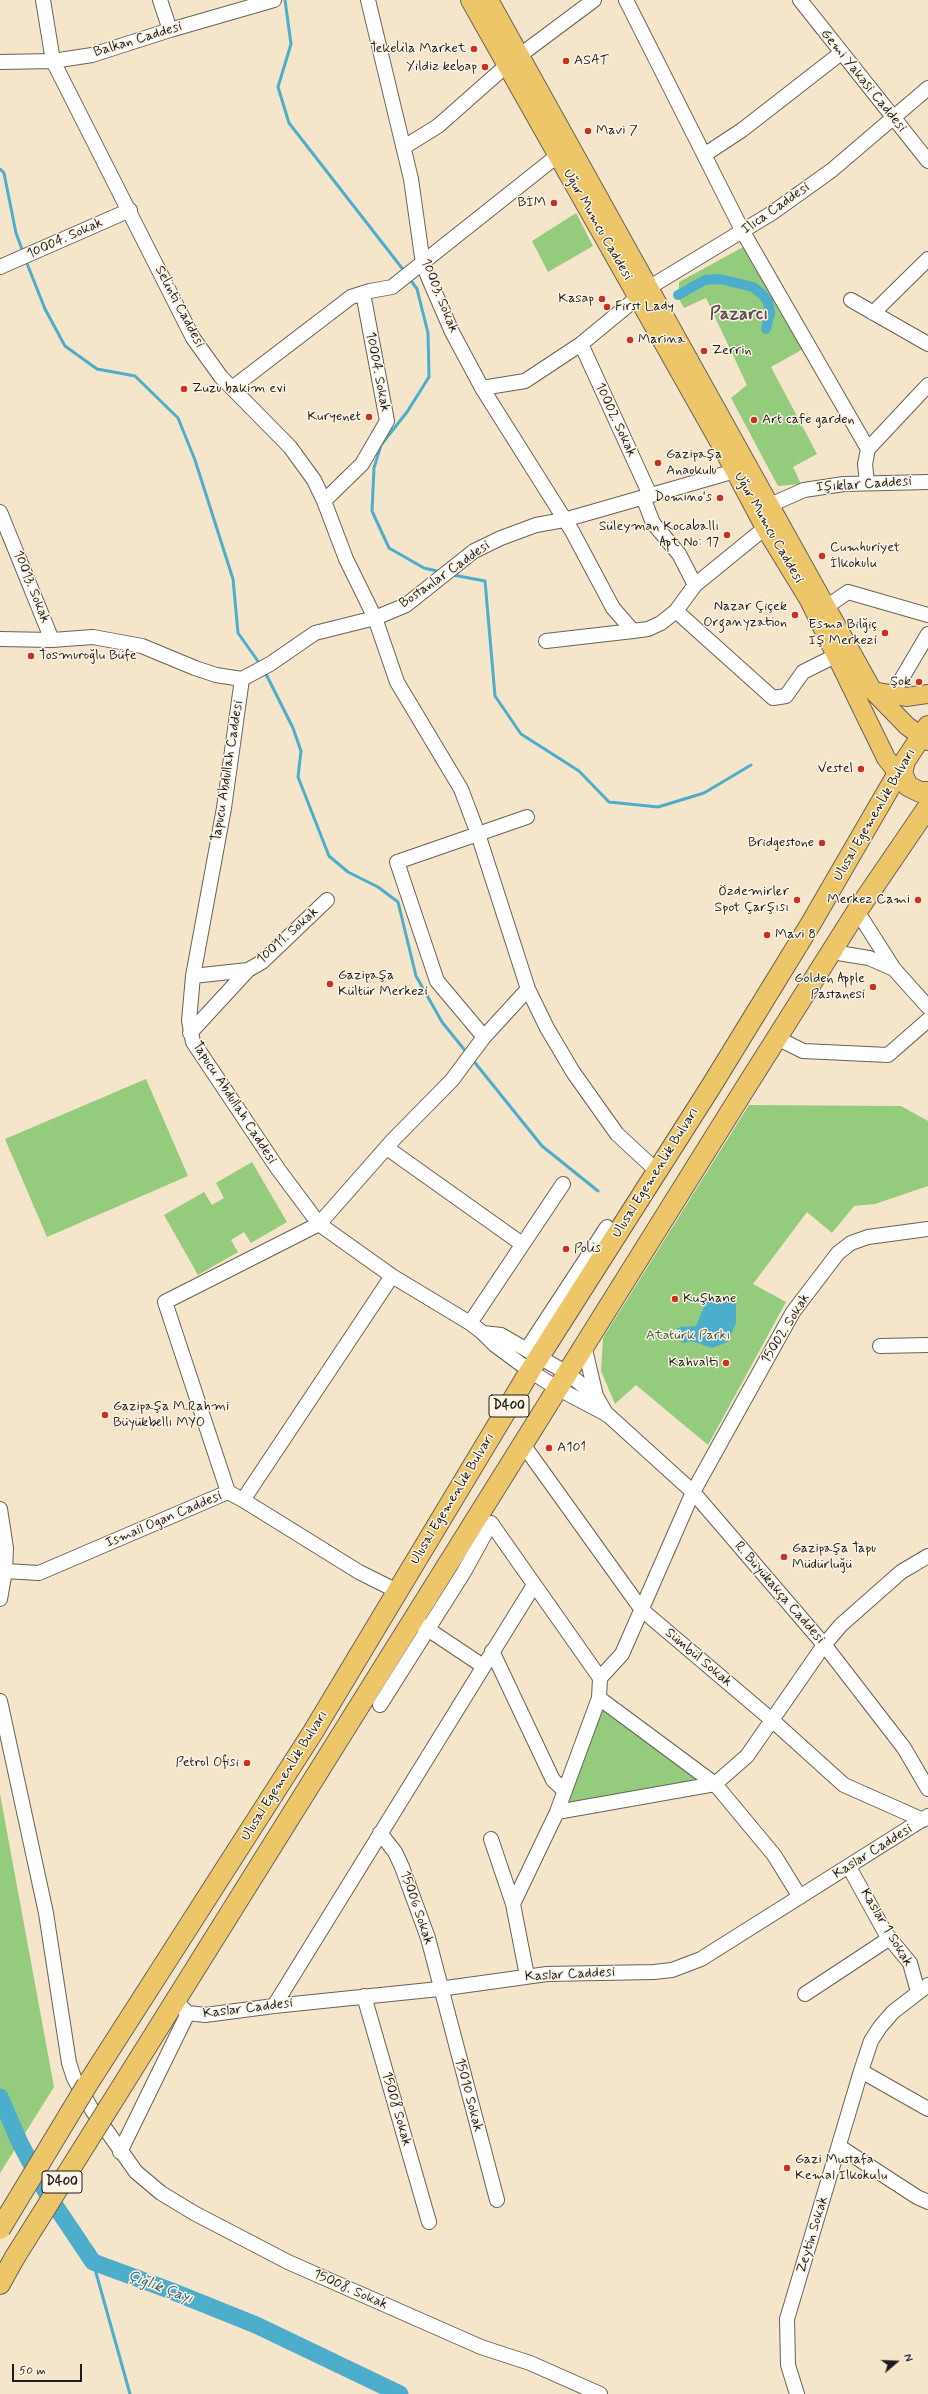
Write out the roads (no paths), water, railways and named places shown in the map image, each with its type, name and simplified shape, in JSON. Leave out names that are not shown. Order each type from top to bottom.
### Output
[{"type":"highway","name":"Ulusal Egemenlik Bulvarı","points":[[0,2229],[87,2085],[313,1732],[532,1359],[658,1171],[810,925],[918,764]]},
{"type":"highway","name":"Ulusal Egemenlik Bulvarı","points":[[0,2284],[15,2257],[109,2107],[182,2007],[421,1625],[522,1443],[857,911],[928,808]]},
{"type":"main road","name":"Uğur Mumcu Caddesi","points":[[470,0],[513,60],[644,292],[764,508],[826,607],[873,691],[906,726],[918,764],[886,758],[809,600],[765,528],[764,508],[735,471],[644,292],[557,156],[513,60],[489,0]]},
{"type":"main road","points":[[873,691],[906,697],[928,694]]},
{"type":"street","name":"Selinti Caddesi","points":[[44,0],[53,61],[130,210],[193,338],[221,377],[290,447],[314,480],[324,501],[346,559],[375,618],[398,682],[461,789],[478,834],[528,989],[547,1028],[573,1072],[616,1134],[658,1171]]},
{"type":"street","points":[[160,0],[170,30]]},
{"type":"street","name":"Balkan Caddesi","points":[[0,62],[53,61],[92,55],[170,30],[274,0]]},
{"type":"street","name":"10003. Sokak","points":[[368,0],[404,147],[416,205],[423,264],[452,332],[482,388],[564,520],[613,608],[633,631]]},
{"type":"street","points":[[404,147],[438,126],[513,60],[594,0]]},
{"type":"street","points":[[626,0],[743,232],[868,449]]},
{"type":"street","name":"Gemi Yakasi Caddesi","points":[[800,0],[840,54],[928,161]]},
{"type":"street","points":[[704,155],[742,130],[840,54]]},
{"type":"street","name":"Ilıca Caddesi","points":[[482,388],[525,381],[581,344],[644,292],[743,232],[832,170],[928,88]]},
{"type":"street","points":[[232,388],[352,297],[363,293],[392,287],[423,264],[557,156]]},
{"type":"street","name":"10004. Sokak","points":[[0,267],[130,210]]},
{"type":"street","points":[[873,313],[928,259]]},
{"type":"street","name":"10004. Sokak","points":[[324,501],[362,464],[387,421],[363,293]]},
{"type":"street","points":[[851,300],[928,344]]},
{"type":"street","name":"10002. Sokak","points":[[581,344],[646,496],[653,522],[679,554],[695,585]]},
{"type":"street","points":[[866,483],[868,449],[928,385]]},
{"type":"street","name":"Bostanlar Caddesi","points":[[242,680],[270,664],[315,633],[375,618],[406,605],[481,548],[501,538],[536,525],[564,520],[735,471]]},
{"type":"street","name":"Işıklar Caddesi","points":[[764,508],[804,490],[866,483],[928,482]]},
{"type":"street","name":"10013. Sokak","points":[[0,512],[52,640]]},
{"type":"street","points":[[546,641],[648,629],[661,623],[676,611],[695,585],[765,528]]},
{"type":"street","points":[[826,607],[848,592],[928,615]]},
{"type":"street","points":[[676,611],[773,698],[786,696],[803,672],[837,655]]},
{"type":"street","points":[[892,695],[928,634]]},
{"type":"street","points":[[0,639],[52,640],[93,637],[142,646],[195,668],[242,680]]},
{"type":"street","name":"Tapucu Abdullah Caddesi","points":[[242,680],[224,808],[193,976],[189,1006],[190,1033],[199,1052],[269,1156],[319,1224],[392,1276],[470,1323],[495,1345],[532,1359]]},
{"type":"street","points":[[484,1037],[437,982],[397,862],[527,816]]},
{"type":"street","name":"10011. Sokak","points":[[190,1033],[248,970],[262,962],[327,900]]},
{"type":"street","points":[[857,911],[894,969],[928,1007]]},
{"type":"street","points":[[832,952],[869,958],[894,969]]},
{"type":"street","name":"10011. Sokak","points":[[193,976],[248,970]]},
{"type":"street","points":[[228,1492],[165,1302],[319,1224],[387,1148],[455,1076],[484,1037],[528,989]]},
{"type":"street","points":[[777,1038],[803,1051],[888,1055],[928,1020]]},
{"type":"street","points":[[387,1148],[522,1244]]},
{"type":"street","points":[[470,1323],[563,1184]]},
{"type":"street","points":[[532,1359],[608,1227]]},
{"type":"street","name":"15002. Sokak","points":[[600,1678],[622,1654],[693,1492],[793,1312],[838,1253],[851,1243],[868,1237],[928,1229]]},
{"type":"street","points":[[243,1500],[392,1276]]},
{"type":"street","name":"Tapucu Abdullah Caddesi","points":[[483,1333],[501,1335],[532,1359]]},
{"type":"street","points":[[584,1345],[596,1396]]},
{"type":"street","points":[[880,1346],[928,1345]]},
{"type":"street","name":"R. Büyükakça Caddesi","points":[[532,1359],[608,1415],[693,1492],[824,1645],[904,1748],[928,1789]]},
{"type":"street","name":"R. Büyükakça Caddesi","points":[[562,1380],[596,1396],[608,1415]]},
{"type":"street","name":"Sümbül Sokak","points":[[522,1443],[642,1610],[773,1721],[844,1785],[925,1818]]},
{"type":"street","name":"Ismail Ogan Caddesi","points":[[5,1571],[39,1573],[228,1492],[359,1572],[397,1591]]},
{"type":"street","points":[[0,1509],[6,1548],[5,1571],[0,1599]]},
{"type":"street","points":[[380,1705],[421,1625],[491,1524],[600,1678],[599,1698],[557,1812],[513,1904]]},
{"type":"street","points":[[557,1812],[715,1784],[747,1756],[773,1721],[824,1645],[861,1606],[901,1572],[928,1556]]},
{"type":"street","points":[[274,2006],[534,1585]]},
{"type":"street","points":[[421,1625],[483,1666]]},
{"type":"street","points":[[492,1651],[553,1780],[565,1791]]},
{"type":"street","points":[[599,1698],[715,1784],[774,1855],[800,1897]]},
{"type":"street","name":"15008. Sokak","points":[[0,1702],[46,1914],[69,2063],[81,2092],[120,2152],[136,2172],[161,2193],[194,2213],[288,2262],[480,2347],[530,2363],[600,2394]]},
{"type":"street","name":"Kaslar Caddesi","points":[[182,2007],[205,2015],[274,2006],[439,1989],[527,1976],[654,1972],[679,1967],[701,1959],[925,1818]]},
{"type":"street","name":"15006 Sokak","points":[[380,1833],[395,1852],[411,1888],[431,1949],[439,1989]]},
{"type":"street","points":[[491,1840],[513,1904],[527,1976]]},
{"type":"street","name":"Kaslar 1 Sokak","points":[[849,1867],[890,1938],[910,1963],[923,1988]]},
{"type":"street","points":[[806,1994],[890,1938]]},
{"type":"street","name":"Zeytin Sokak","points":[[797,2394],[788,2365],[787,2319],[840,2147],[861,2071],[871,2041],[880,2027],[893,2012],[923,1988]]},
{"type":"street","name":"15010 Sokak","points":[[439,1989],[498,2200]]},
{"type":"street","name":"15008 Sokak","points":[[364,1996],[429,2222]]},
{"type":"street","points":[[120,2152],[182,2007]]},
{"type":"street","points":[[861,2071],[928,2109]]},
{"type":"street","points":[[840,2147],[917,2197],[928,2202]]},
{"type":"water","points":[[713,1297],[723,1297],[736,1304],[736,1323],[728,1342],[712,1348],[691,1341],[684,1343],[673,1337],[673,1331],[680,1327],[696,1326],[706,1302]]},
{"type":"waterway","points":[[285,0],[291,44],[278,87],[289,123],[405,272]]},
{"type":"waterway","points":[[0,169],[4,173],[16,233],[23,252]]},
{"type":"waterway","points":[[26,261],[45,309],[65,346],[97,369],[135,376],[178,418],[195,460],[233,579],[238,633],[260,664]]},
{"type":"waterway","points":[[409,278],[417,289],[428,333],[429,377],[407,412],[381,445],[374,468],[372,511],[389,548],[424,568],[441,572]]},
{"type":"waterway","points":[[678,295],[705,280],[720,279],[753,287],[763,295],[768,302],[770,313],[766,329]]},
{"type":"waterway","points":[[453,575],[485,581],[495,696],[521,734],[579,771],[609,802],[658,807],[704,793],[751,765]]},
{"type":"waterway","points":[[265,672],[293,728],[301,751],[298,777],[329,856],[348,872],[378,887],[398,902],[416,976],[442,1022],[467,1053]]},
{"type":"waterway","points":[[472,1059],[542,1146],[598,1191]]},
{"type":"waterway","name":"Çığlık Çayı","points":[[0,2097],[20,2143],[46,2192],[93,2262],[169,2290],[256,2325],[400,2394]]},
{"type":"waterway","points":[[93,2262],[130,2394]]},
{"type":"place","name":"Tekelila Market","points":[[474,49]]},
{"type":"place","name":"ASAT","points":[[566,61]]},
{"type":"place","name":"Yildiz kebap","points":[[485,67]]},
{"type":"place","name":"Mavi 7","points":[[588,131]]},
{"type":"place","name":"BİM","points":[[554,203]]},
{"type":"place","name":"Kasap","points":[[602,299]]},
{"type":"place","name":"First Lady","points":[[607,307]]},
{"type":"place","name":"Marina","points":[[630,340]]},
{"type":"place","name":"Zerrin","points":[[704,351]]},
{"type":"place","name":"Zuzu bakim evi","points":[[184,389]]},
{"type":"place","name":"Kuryenet","points":[[369,417]]},
{"type":"place","name":"Art cafe garden","points":[[754,420]]},
{"type":"place","name":"Gazipaşa Anaokulu","points":[[658,463]]},
{"type":"place","name":"Domino's","points":[[720,498]]},
{"type":"place","name":"Süleyman Kocaballı Apt No: 17","points":[[727,535]]},
{"type":"place","name":"Cumhuriyet İlkokulu","points":[[822,556]]},
{"type":"place","name":"Nazar Çiçek Organyzation","points":[[795,615]]},
{"type":"place","name":"Esma Bilğiç Iş Merkezi","points":[[885,633]]},
{"type":"place","name":"Tosmuroğlu Büfe","points":[[31,656]]},
{"type":"place","name":"Şok","points":[[919,682]]},
{"type":"place","name":"Vestel","points":[[861,769]]},
{"type":"place","name":"Bridgestone","points":[[822,843]]},
{"type":"place","name":"Özdemirler Spot Çarşısı","points":[[797,900]]},
{"type":"place","name":"Merkez Cami","points":[[918,900]]},
{"type":"place","name":"Mavi 8","points":[[767,935]]},
{"type":"place","name":"Gazipaşa Kültür Merkezi","points":[[330,984]]},
{"type":"place","name":"Golden Apple Pastanesi","points":[[873,987]]},
{"type":"place","name":"Polis","points":[[566,1249]]},
{"type":"place","name":"Kuşhane","points":[[675,1299]]},
{"type":"place","name":"Kahvalti","points":[[726,1363]]},
{"type":"place","name":"Gazipaşa M.Rahmi Büyükbellı MYO","points":[[105,1415]]},
{"type":"place","name":"A101","points":[[549,1448]]},
{"type":"place","name":"Gazipaşa Tapu Müdürluğü","points":[[784,1557]]},
{"type":"place","name":"Petrol Ofisi","points":[[247,1763]]},
{"type":"place","name":"Gazi Mustafa Kemal Ilkokulu","points":[[787,2168]]},
{"type":"district","name":"Pazarcı","points":[[739,315]]},
{"type":"park label","name":"Atatürk Parkı","points":[[688,1336]]}]
